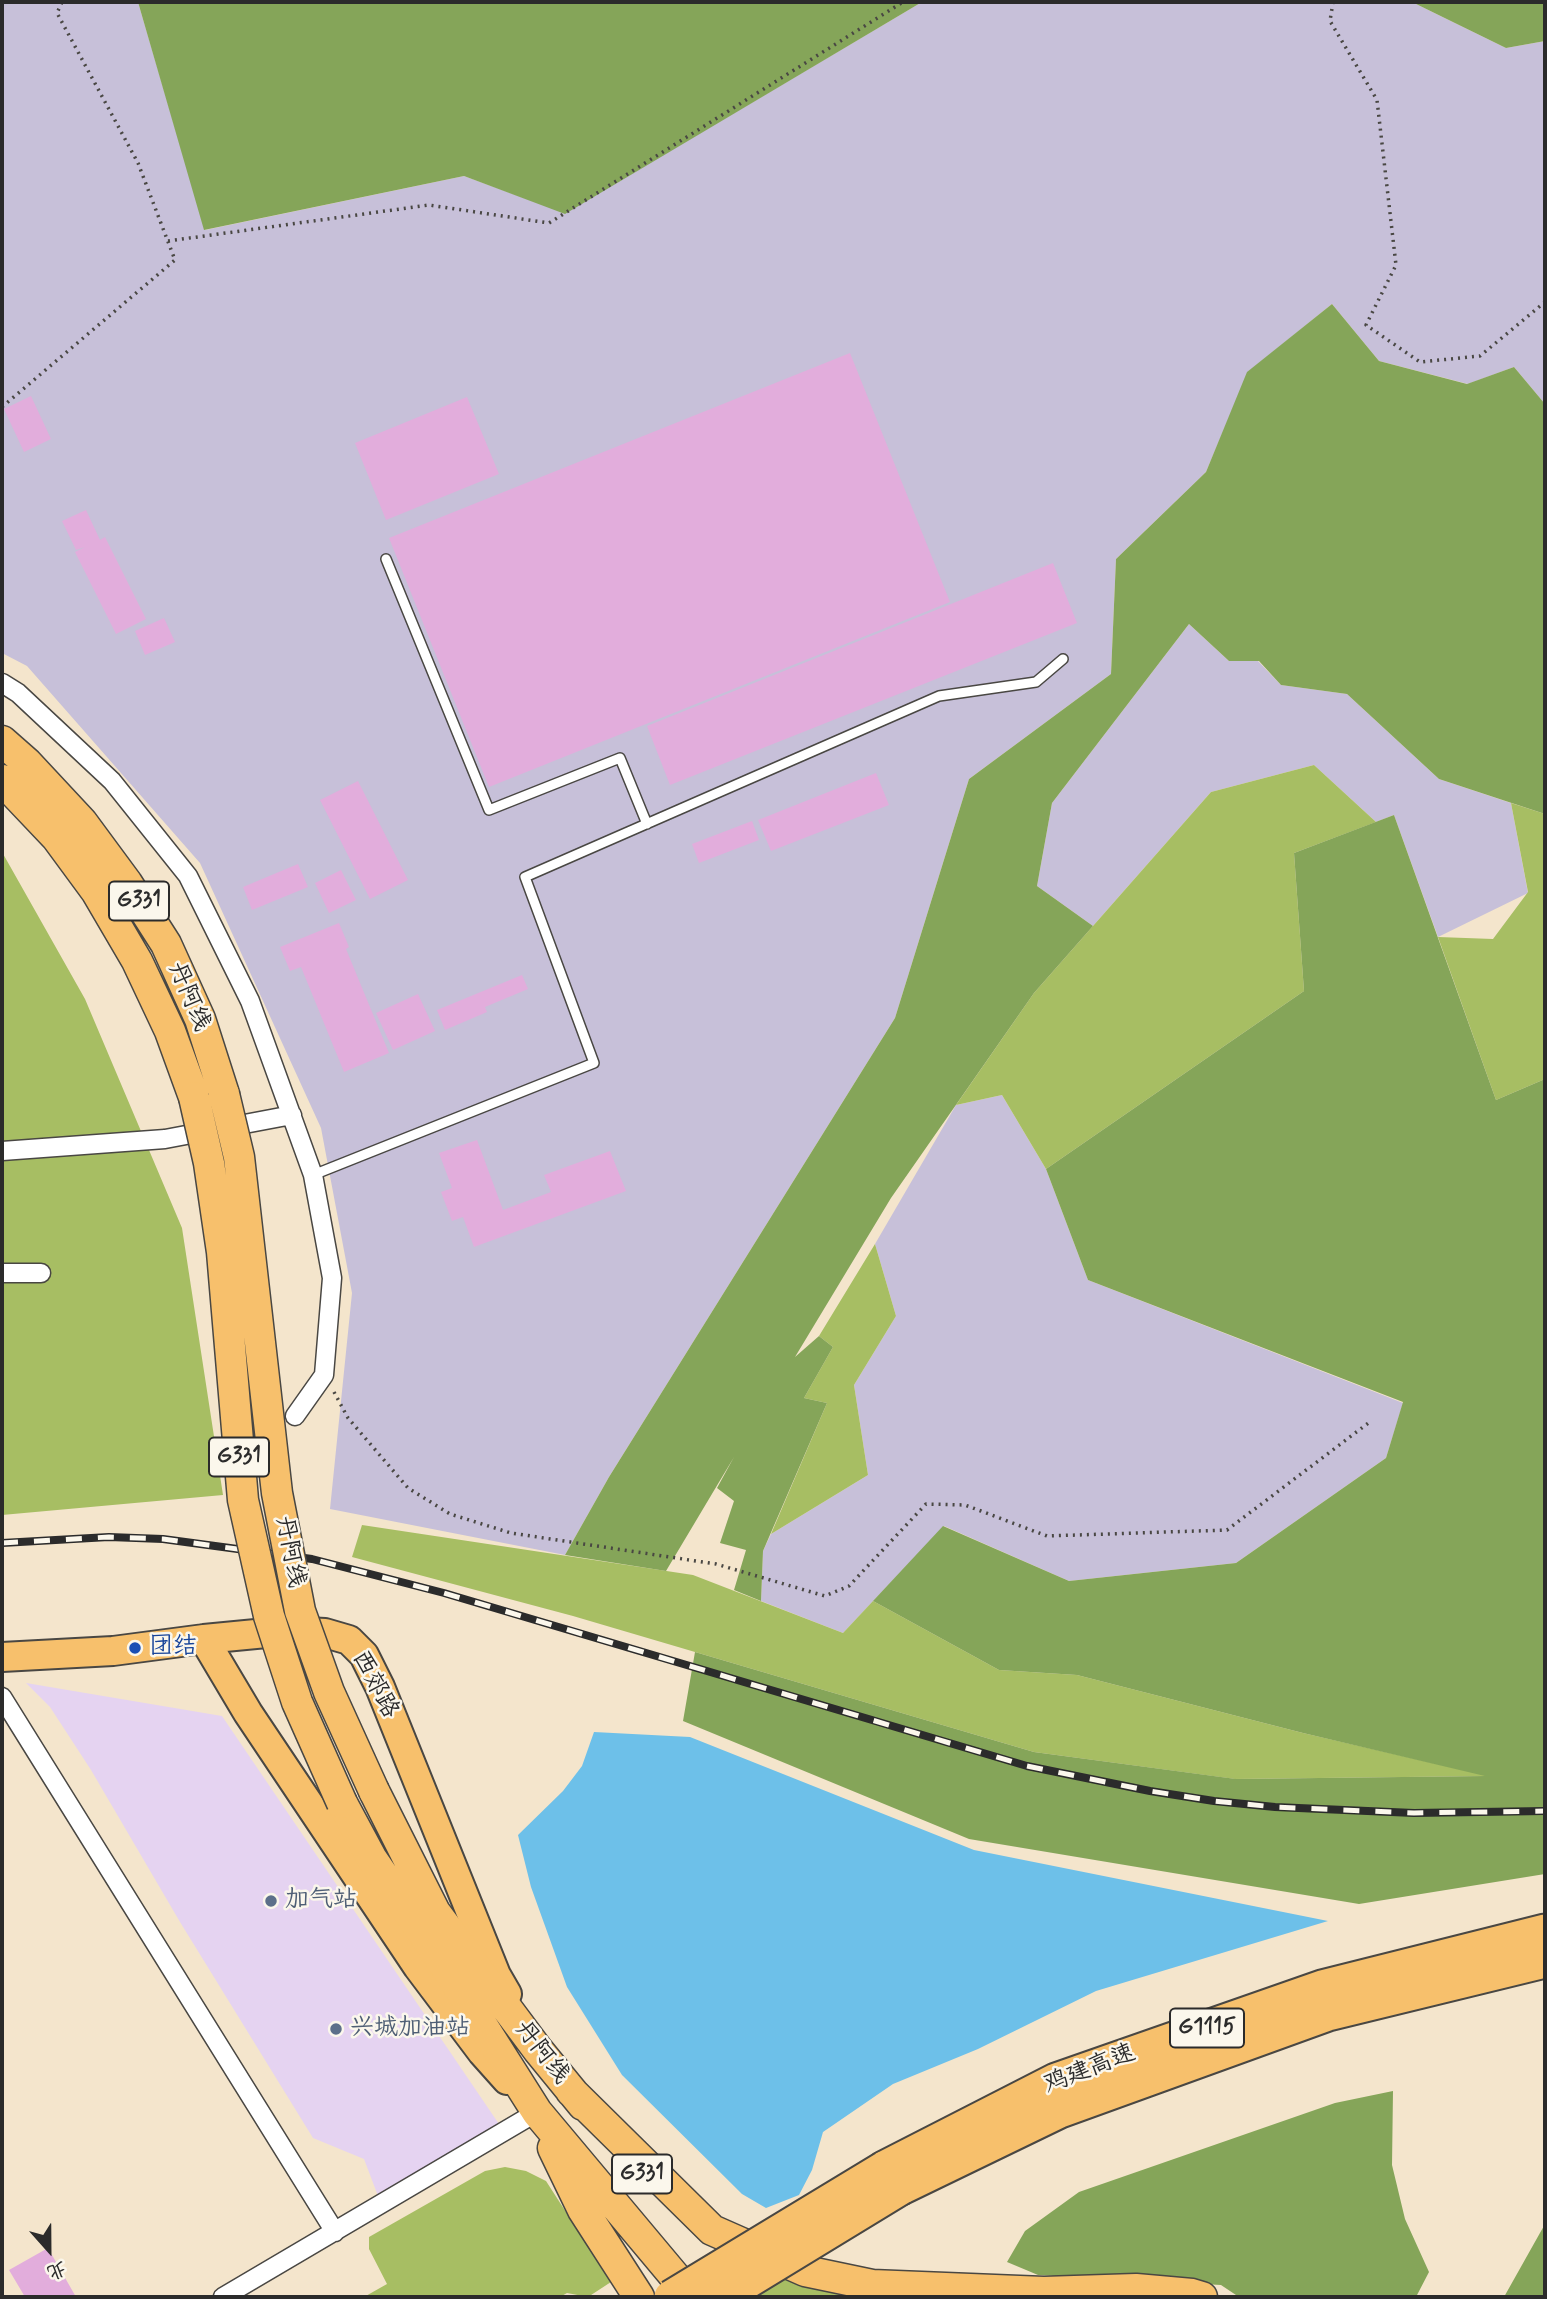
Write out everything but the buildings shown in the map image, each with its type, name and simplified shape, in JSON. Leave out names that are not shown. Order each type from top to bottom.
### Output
[{"type":"highway","name":"丹阿线","points":[[2,741],[27,762],[82,821],[134,893],[166,944],[194,1007],[224,1094],[239,1157],[277,1493],[300,1611],[329,1692],[373,1791],[435,1912],[571,2091],[747,2297]]},
{"type":"highway","name":"丹阿线","points":[[2,780],[57,838],[96,891],[137,961],[170,1031],[194,1097],[209,1163],[222,1252],[243,1500],[269,1616],[297,1702],[342,1803],[372,1859],[537,2112],[692,2297]]},
{"type":"highway","name":"鸡建高速","points":[[671,2297],[893,2178],[1056,2080],[1322,1987],[1545,1931]]},
{"type":"highway","name":"鸡建高速","points":[[722,2297],[893,2178],[1060,2111],[1328,2014],[1545,1961]]},
{"type":"highway","points":[[571,2091],[712,2230],[805,2271],[872,2285],[1044,2292],[1136,2288],[1202,2297]]},
{"type":"highway","points":[[537,2112],[583,2210],[639,2297]]},
{"type":"main road","name":"西郊路","points":[[2,1657],[113,1651],[287,1632],[325,1633],[349,1640],[364,1655],[380,1687],[496,1975],[538,2050]]},
{"type":"main road","points":[[204,1639],[248,1713],[418,1968],[482,2052],[537,2112]]},
{"type":"street","points":[[2,683],[18,693],[112,781],[188,876],[250,1001],[313,1175],[331,1278],[324,1375],[295,1416]]},
{"type":"street","points":[[2,1151],[165,1139],[292,1115]]},
{"type":"street","points":[[2,1273],[41,1273]]},
{"type":"street","points":[[2,1697],[335,2232]]},
{"type":"street","points":[[223,2297],[537,2112]]},
{"type":"lane","points":[[386,559],[489,810],[620,758],[647,824]]},
{"type":"lane","points":[[313,1175],[594,1063],[525,877],[939,696],[1036,682],[1063,659]]},
{"type":"path","points":[[2,407],[175,261],[138,163],[57,13],[62,2]]},
{"type":"path","points":[[168,241],[429,205],[549,223],[903,2]]},
{"type":"path","points":[[1333,2],[1330,21],[1377,100],[1396,265],[1366,325],[1420,362],[1480,356],[1545,302]]},
{"type":"path","points":[[324,1375],[348,1418],[408,1488],[450,1514],[511,1533],[716,1564],[825,1596],[849,1586],[926,1504],[965,1504],[1046,1536],[1227,1530],[1371,1421]]},
{"type":"shaded area","points":[[2,2],[138,2],[205,230],[464,176],[565,213],[922,2],[1412,2],[1506,48],[1545,41],[1545,404],[1514,367],[1468,384],[1379,361],[1332,304],[1248,372],[1206,472],[1116,559],[1111,674],[969,779],[895,1018],[609,1477],[565,1555],[330,1509],[352,1293],[321,1128],[200,863],[27,666],[2,653]]},
{"type":"shaded area","points":[[1189,624],[1229,661],[1258,661],[1281,685],[1347,694],[1439,779],[1511,803],[1528,893],[1438,937],[1394,815],[1376,822],[1314,765],[1211,792],[1093,926],[1037,886],[1052,803]]},
{"type":"shaded area","points":[[1002,1095],[1046,1169],[1088,1280],[1403,1403],[1386,1458],[1236,1563],[1069,1581],[944,1526],[843,1633],[761,1601],[763,1551],[771,1534],[868,1475],[854,1385],[896,1316],[875,1244],[956,1105]]},
{"type":"shaded area","points":[[26,1683],[222,1716],[501,2127],[378,2196],[364,2159],[313,2138],[180,1922],[91,1770],[50,1707]]},
{"type":"green space","points":[[138,2],[922,2],[565,214],[464,176],[204,230]]},
{"type":"green space","points":[[1412,2],[1545,2],[1545,41],[1506,48]]},
{"type":"green space","points":[[1332,304],[1379,361],[1467,384],[1514,367],[1545,404],[1545,814],[1439,779],[1347,694],[1281,685],[1259,661],[1229,661],[1189,624],[1052,803],[1037,886],[1093,926],[1034,993],[891,1198],[795,1357],[819,1336],[833,1347],[804,1398],[827,1403],[763,1551],[761,1601],[734,1590],[746,1550],[720,1543],[734,1501],[717,1488],[734,1457],[666,1571],[565,1555],[609,1477],[895,1018],[969,779],[1111,674],[1116,559],[1206,472],[1247,372]]},
{"type":"green space","points":[[1314,765],[1376,822],[1294,853],[1304,991],[1046,1169],[1002,1095],[956,1105],[1034,993],[1211,792]]},
{"type":"green space","points":[[1511,803],[1545,814],[1545,1079],[1496,1100],[1438,937],[1493,939],[1528,892]]},
{"type":"green space","points":[[1394,815],[1496,1100],[1545,1079],[1545,1874],[1359,1904],[969,1839],[683,1721],[695,1652],[1034,1752],[1236,1779],[1485,1776],[1077,1675],[999,1670],[873,1601],[943,1526],[1069,1581],[1236,1563],[1386,1458],[1403,1402],[1088,1280],[1046,1169],[1304,991],[1294,853]]},
{"type":"green space","points":[[2,852],[85,999],[182,1228],[223,1495],[2,1515]]},
{"type":"green space","points":[[875,1244],[896,1316],[854,1385],[868,1475],[771,1534],[827,1403],[804,1398],[833,1347],[819,1336]]},
{"type":"green space","points":[[362,1525],[693,1575],[843,1633],[873,1601],[999,1670],[1077,1675],[1303,1733],[1489,1776],[1235,1779],[1034,1752],[573,1616],[352,1557]]},
{"type":"green space","points":[[1393,2091],[1392,2165],[1405,2219],[1429,2272],[1416,2297],[1239,2297],[1221,2285],[1038,2275],[1007,2262],[1025,2231],[1079,2192],[1335,2103]]},
{"type":"green space","points":[[505,2167],[526,2171],[546,2181],[611,2282],[588,2297],[567,2293],[560,2297],[364,2297],[387,2284],[369,2249],[369,2237],[485,2171]]},
{"type":"green space","points":[[1545,2224],[1545,2297],[1504,2297]]},
{"type":"green space","points":[[782,2274],[877,2297],[762,2297],[756,2291]]},
{"type":"water","points":[[594,1732],[690,1737],[974,1850],[1328,1921],[1096,1991],[978,2049],[893,2084],[823,2132],[812,2170],[799,2195],[766,2208],[742,2194],[622,2075],[567,1987],[531,1887],[518,1835],[563,1791],[582,1766]]},
{"type":"railway","points":[[2,1543],[109,1537],[163,1539],[312,1559],[444,1593],[1027,1766],[1150,1791],[1275,1807],[1414,1813],[1545,1811]]},
{"type":"place","name":"团结","points":[[135,1648]]},
{"type":"place","name":"加气站","points":[[271,1901]]},
{"type":"place","name":"兴城加油站","points":[[336,2029]]}]
